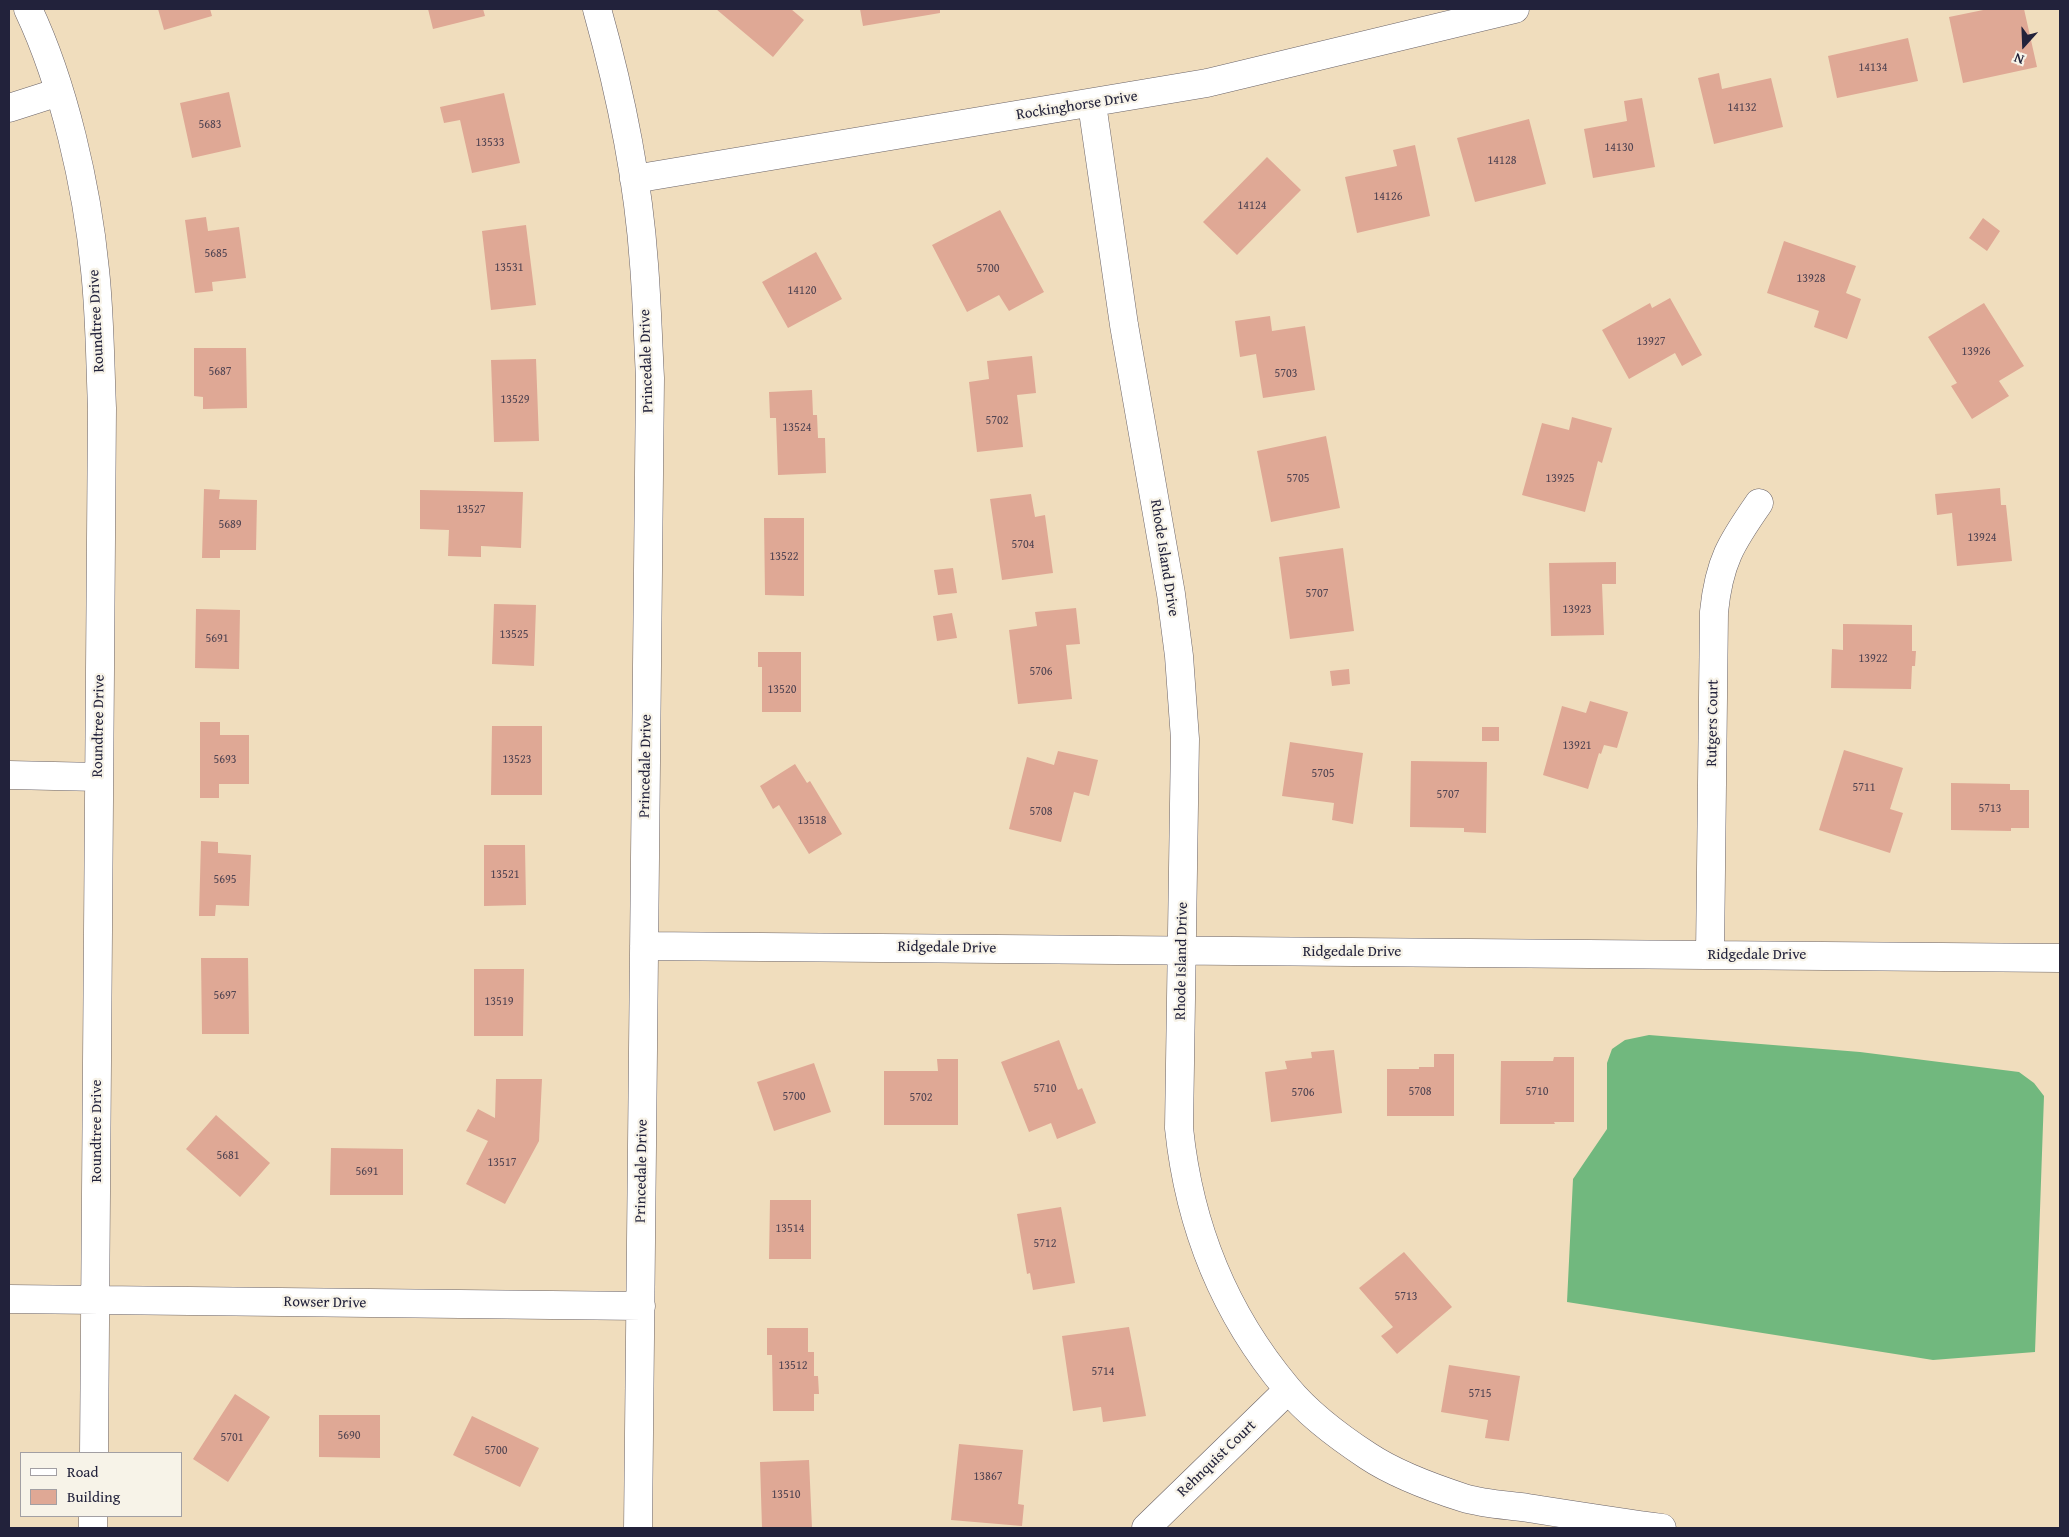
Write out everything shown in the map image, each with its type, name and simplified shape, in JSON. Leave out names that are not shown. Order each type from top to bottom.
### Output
[{"type":"street","name":"Roundtree Drive","points":[[28,9],[59,92],[81,178],[95,270],[102,408],[94,1452]]},
{"type":"street","name":"Princedale Drive","points":[[597,9],[611,56],[634,179],[644,263],[650,378],[638,1528]]},
{"type":"street","name":"Rockinghorse Drive","points":[[634,179],[1092,104],[1207,83],[1514,9]]},
{"type":"street","points":[[9,108],[59,92]]},
{"type":"street","name":"Rhode Island Drive","points":[[1092,104],[1124,325],[1171,594],[1179,656],[1185,738],[1179,1128],[1182,1154],[1195,1218],[1217,1280],[1249,1338],[1288,1390],[1322,1422],[1369,1457],[1422,1483],[1467,1499],[1662,1528]]},
{"type":"street","name":"Rutgers Court","points":[[1710,955],[1714,612],[1717,585],[1730,546],[1759,503]]},
{"type":"street","points":[[9,775],[99,777]]},
{"type":"street","name":"Ridgedale Drive","points":[[644,946],[2060,958]]},
{"type":"street","name":"Rowser Drive","points":[[9,1299],[641,1306]]},
{"type":"street","name":"Rehnquist Court","points":[[1146,1528],[1288,1390]]},
{"type":"green space","points":[[1649,1035],[1860,1052],[2019,1072],[2034,1083],[2044,1096],[2035,1352],[1933,1360],[1567,1302],[1573,1179],[1607,1129],[1607,1063],[1612,1049],[1625,1040]]},
{"type":"building","points":[[158,9],[210,9],[212,16],[164,30]]},
{"type":"building","points":[[428,9],[483,9],[485,16],[433,29]]},
{"type":"building","points":[[716,9],[791,9],[804,20],[773,57]]},
{"type":"building","points":[[860,9],[940,9],[940,13],[863,26]]},
{"type":"building","points":[[1988,9],[2024,9],[2037,67],[1963,83],[1949,17]]},
{"type":"building","points":[[1908,38],[1918,81],[1837,98],[1828,56]]},
{"type":"building","points":[[1719,73],[1722,89],[1771,78],[1783,127],[1714,144],[1698,78]]},
{"type":"building","points":[[229,92],[241,147],[192,158],[180,103]]},
{"type":"building","points":[[504,93],[520,163],[472,173],[460,120],[444,123],[440,107]]},
{"type":"building","points":[[1642,98],[1655,167],[1593,178],[1584,129],[1627,121],[1624,101]]},
{"type":"building","points":[[1529,119],[1546,184],[1475,202],[1457,138]]},
{"type":"building","points":[[1415,145],[1430,216],[1357,233],[1345,177],[1397,166],[1393,150]]},
{"type":"building","points":[[1267,157],[1301,190],[1237,255],[1203,222]]},
{"type":"building","points":[[1000,210],[1044,292],[1009,311],[999,295],[967,312],[932,245]]},
{"type":"building","points":[[206,217],[208,231],[239,227],[246,278],[212,282],[213,291],[195,293],[185,220]]},
{"type":"building","points":[[1983,218],[2000,231],[1987,251],[1969,238]]},
{"type":"building","points":[[526,225],[536,305],[491,310],[482,231]]},
{"type":"building","points":[[1784,241],[1856,266],[1846,293],[1861,299],[1847,339],[1814,327],[1819,311],[1767,293]]},
{"type":"building","points":[[816,252],[842,299],[788,328],[762,282]]},
{"type":"building","points":[[1670,298],[1702,355],[1682,366],[1675,353],[1629,379],[1602,330],[1650,303],[1652,308]]},
{"type":"building","points":[[1984,303],[2024,366],[1999,381],[2009,396],[1972,419],[1951,386],[1957,383],[1928,337]]},
{"type":"building","points":[[1270,316],[1272,331],[1305,326],[1315,390],[1263,398],[1256,354],[1240,357],[1235,321]]},
{"type":"building","points":[[194,348],[246,348],[247,408],[203,409],[203,397],[194,396]]},
{"type":"building","points":[[1032,356],[1036,393],[1017,395],[1023,447],[977,452],[969,382],[989,379],[987,361]]},
{"type":"building","points":[[536,359],[539,441],[494,442],[491,360]]},
{"type":"building","points":[[812,390],[813,415],[817,415],[818,438],[825,438],[826,473],[778,475],[776,418],[770,418],[769,392]]},
{"type":"building","points":[[1572,417],[1612,428],[1602,463],[1598,461],[1585,512],[1522,495],[1542,423],[1569,430]]},
{"type":"building","points":[[1326,436],[1340,508],[1271,522],[1257,451]]},
{"type":"building","points":[[2000,488],[2001,505],[2006,505],[2012,561],[1957,566],[1952,513],[1937,515],[1935,494]]},
{"type":"building","points":[[204,489],[220,490],[219,499],[257,500],[256,550],[220,550],[220,558],[202,558]]},
{"type":"building","points":[[420,490],[523,492],[521,548],[481,546],[481,557],[448,556],[449,530],[420,529]]},
{"type":"building","points":[[1031,494],[1035,517],[1045,515],[1053,573],[1002,580],[990,499]]},
{"type":"building","points":[[764,518],[804,518],[804,596],[765,595]]},
{"type":"building","points":[[1343,548],[1354,631],[1290,639],[1279,557]]},
{"type":"building","points":[[1616,562],[1616,584],[1602,584],[1604,635],[1551,636],[1549,563]]},
{"type":"building","points":[[953,568],[957,593],[938,595],[934,570]]},
{"type":"building","points":[[494,604],[536,605],[534,666],[492,664]]},
{"type":"building","points":[[1076,608],[1080,644],[1066,645],[1072,699],[1018,704],[1009,630],[1037,626],[1035,612]]},
{"type":"building","points":[[196,609],[240,610],[239,669],[195,668]]},
{"type":"building","points":[[952,613],[957,638],[937,641],[933,616]]},
{"type":"building","points":[[1843,624],[1912,625],[1912,651],[1916,651],[1915,666],[1912,666],[1911,689],[1831,688],[1832,649],[1843,650]]},
{"type":"building","points":[[758,652],[801,652],[801,712],[762,712],[762,667],[758,667]]},
{"type":"building","points":[[1349,669],[1350,684],[1332,686],[1330,671]]},
{"type":"building","points":[[1590,701],[1628,712],[1617,748],[1604,745],[1601,754],[1599,753],[1588,789],[1543,775],[1562,706],[1586,713]]},
{"type":"building","points":[[200,722],[220,722],[220,735],[249,735],[249,784],[219,784],[219,798],[200,798]]},
{"type":"building","points":[[492,726],[542,726],[542,795],[491,795]]},
{"type":"building","points":[[1482,727],[1499,727],[1499,741],[1482,741]]},
{"type":"building","points":[[1290,742],[1363,753],[1353,824],[1332,820],[1334,803],[1282,796]]},
{"type":"building","points":[[1844,750],[1903,768],[1890,809],[1903,813],[1890,853],[1819,830]]},
{"type":"building","points":[[1058,751],[1098,760],[1089,796],[1074,792],[1061,842],[1009,829],[1027,757],[1054,765]]},
{"type":"building","points":[[1411,761],[1487,762],[1486,833],[1464,832],[1464,828],[1410,827]]},
{"type":"building","points":[[795,764],[807,783],[810,781],[842,834],[809,854],[779,805],[773,809],[760,786]]},
{"type":"building","points":[[1951,783],[2010,784],[2010,790],[2029,790],[2029,828],[2011,828],[2011,831],[1951,830]]},
{"type":"building","points":[[201,841],[218,842],[218,853],[251,855],[249,906],[216,905],[215,916],[199,916]]},
{"type":"building","points":[[484,845],[525,845],[526,905],[484,906]]},
{"type":"building","points":[[201,958],[248,958],[249,1034],[202,1034]]},
{"type":"building","points":[[474,969],[524,969],[523,1036],[474,1036]]},
{"type":"building","points":[[1059,1040],[1078,1090],[1082,1088],[1096,1123],[1057,1139],[1051,1123],[1029,1132],[1001,1062]]},
{"type":"building","points":[[1334,1050],[1342,1113],[1271,1122],[1265,1072],[1287,1069],[1285,1061],[1312,1058],[1311,1052]]},
{"type":"building","points":[[1434,1054],[1454,1054],[1454,1116],[1387,1116],[1387,1069],[1434,1067]]},
{"type":"building","points":[[1554,1057],[1574,1057],[1574,1122],[1500,1124],[1501,1061],[1553,1061]]},
{"type":"building","points":[[937,1059],[958,1059],[958,1125],[884,1125],[884,1071],[938,1071]]},
{"type":"building","points":[[814,1063],[831,1112],[774,1131],[757,1082]]},
{"type":"building","points":[[496,1079],[542,1079],[539,1141],[505,1204],[466,1184],[488,1141],[466,1131],[478,1109],[495,1118]]},
{"type":"building","points":[[216,1115],[270,1163],[240,1197],[186,1149]]},
{"type":"building","points":[[331,1148],[403,1149],[403,1195],[330,1195]]},
{"type":"building","points":[[770,1200],[811,1200],[811,1259],[769,1259]]},
{"type":"building","points":[[1061,1207],[1075,1283],[1033,1290],[1030,1273],[1027,1274],[1017,1214]]},
{"type":"building","points":[[1404,1252],[1452,1307],[1397,1354],[1381,1336],[1393,1327],[1359,1288]]},
{"type":"building","points":[[1129,1327],[1146,1416],[1103,1422],[1101,1407],[1073,1411],[1062,1336]]},
{"type":"building","points":[[767,1328],[808,1328],[808,1352],[814,1352],[814,1376],[818,1376],[819,1394],[814,1394],[814,1411],[773,1411],[772,1355],[767,1355]]},
{"type":"building","points":[[1449,1365],[1520,1376],[1509,1441],[1485,1438],[1488,1420],[1441,1412]]},
{"type":"building","points":[[235,1394],[270,1417],[228,1482],[193,1459]]},
{"type":"building","points":[[319,1415],[380,1415],[380,1458],[319,1457]]},
{"type":"building","points":[[472,1416],[539,1448],[520,1487],[453,1455]]},
{"type":"building","points":[[959,1444],[1023,1450],[1018,1504],[1024,1505],[1022,1526],[951,1520]]},
{"type":"building","points":[[809,1460],[812,1528],[762,1528],[760,1462]]}]
